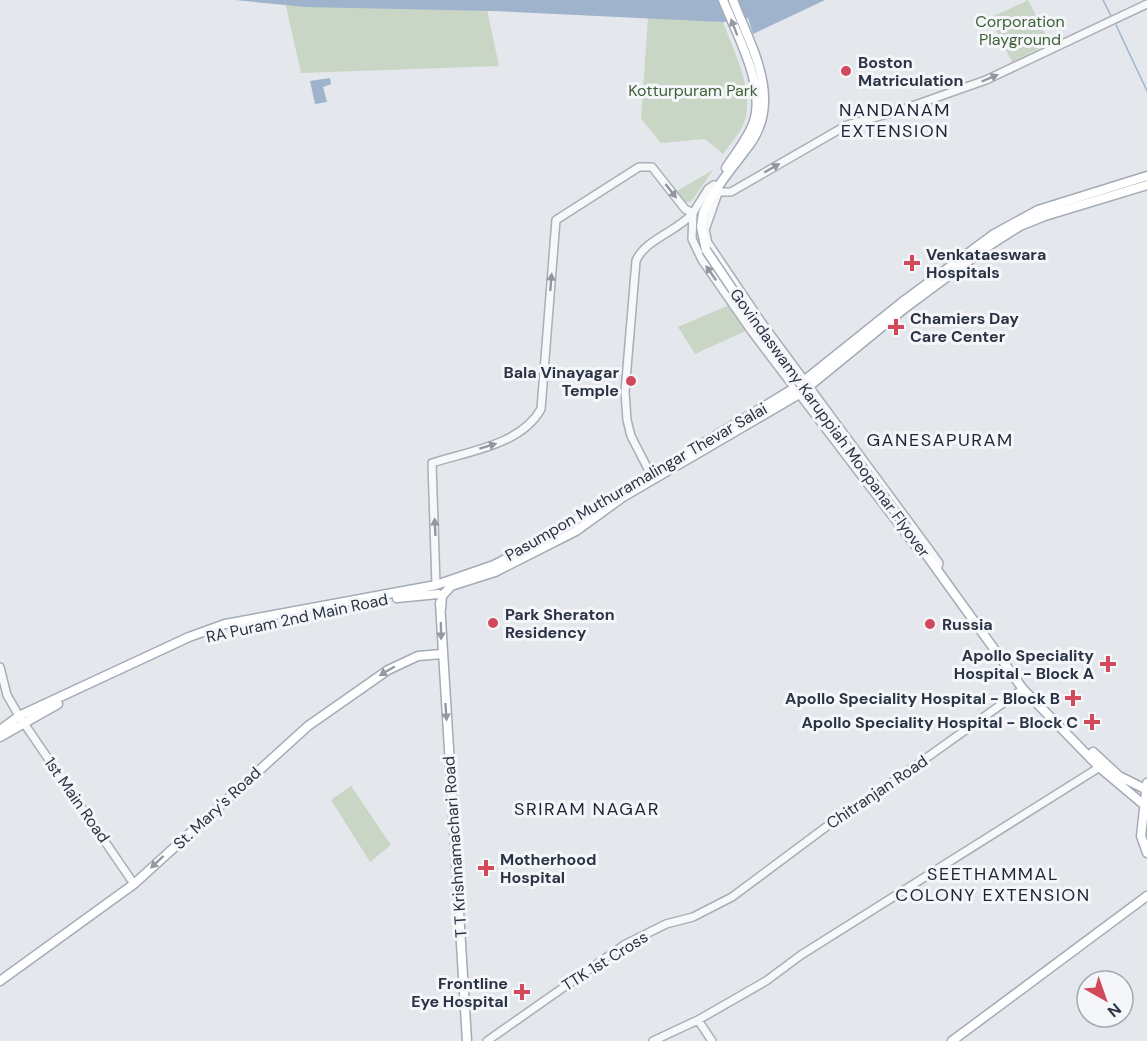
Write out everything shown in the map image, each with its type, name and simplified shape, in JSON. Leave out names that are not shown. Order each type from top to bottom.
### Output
[{"type":"main road","points":[[723,0],[749,53]]},
{"type":"main road","points":[[733,0],[749,53]]},
{"type":"main road","name":"Govindaswamy Karuppiah Moopanar Flyover","points":[[749,53],[764,87],[764,115],[753,141],[704,206],[701,227],[706,250],[752,318],[938,571]]},
{"type":"main road","points":[[808,383],[917,290],[994,234],[1038,210],[1147,176]]},
{"type":"main road","points":[[808,383],[963,264],[1011,232],[1045,216],[1147,185]]},
{"type":"main road","name":"Pasumpon Muthuramalingar Thevar Salai","points":[[22,720],[189,637],[225,624],[437,590],[494,565],[548,537],[808,383]]},
{"type":"main road","name":"Pasumpon Muthuramalingar Thevar Salai","points":[[441,609],[442,596],[451,586],[495,572],[552,544],[619,497]]},
{"type":"main road","points":[[938,571],[1023,689],[1143,804]]},
{"type":"main road","points":[[938,571],[948,580],[1026,684],[1102,765],[1119,776],[1147,787],[1143,804],[1141,836],[1147,853]]},
{"type":"main road","name":"T T Krishnamachari Road","points":[[437,590],[441,609],[467,1041]]},
{"type":"main road","name":"St. Mary's Road","points":[[0,981],[134,884],[308,726],[388,670],[418,656],[442,654]]},
{"type":"main road","points":[[0,730],[22,720]]},
{"type":"main road","points":[[0,737],[22,720]]},
{"type":"main road","points":[[952,1041],[1147,896]]},
{"type":"street","points":[[648,469],[631,436],[627,420],[625,392],[636,261],[644,249],[684,224],[708,189],[717,188],[731,192],[847,125],[898,111],[986,80],[1147,4]]},
{"type":"street","points":[[437,590],[432,463],[506,440],[533,424],[541,409],[556,220],[639,167],[652,167],[685,209],[693,213]]},
{"type":"street","points":[[717,188],[705,230],[708,243],[762,323],[939,563],[938,571]]},
{"type":"street","points":[[693,213],[692,240],[702,260],[752,332],[920,552],[926,555]]},
{"type":"street","name":"1st Main Road","points":[[0,667],[7,695],[22,720],[134,884]]},
{"type":"street","name":"Chitranjan Road","points":[[732,897],[830,824],[1023,689]]},
{"type":"street","points":[[653,1041],[698,1020],[758,984],[1102,765]]},
{"type":"street","name":"TTK 1st Cross","points":[[487,1041],[624,945],[666,924],[693,917],[732,897]]},
{"type":"street","points":[[698,1020],[712,1041]]},
{"type":"green space","name":"Corporation Playground","points":[[1028,0],[1050,43],[1012,62],[990,18]]},
{"type":"green space","points":[[285,2],[486,5],[499,66],[301,73]]},
{"type":"green space","name":"Kotturpuram Park","points":[[648,17],[723,22],[742,72],[747,111],[744,123],[723,154],[705,139],[661,143],[641,119]]},
{"type":"green space","points":[[713,170],[691,202],[682,203],[675,192]]},
{"type":"green space","points":[[729,305],[748,330],[695,354],[678,327]]},
{"type":"green space","points":[[351,786],[391,845],[370,862],[331,800]]},
{"type":"water","points":[[235,0],[825,0],[753,34],[748,18],[723,22],[492,11],[305,7]]},
{"type":"water","points":[[330,78],[331,84],[323,87],[327,102],[315,104],[310,81]]},
{"type":"waterway","points":[[1103,0],[1111,16]]},
{"type":"waterway","points":[[1116,25],[1147,91]]},
{"type":"place","name":"Boston Matriculation","points":[[846,71]]},
{"type":"place","name":"Venkataeswara Hospitals","points":[[912,263]]},
{"type":"place","name":"Chamiers Day Care Center","points":[[896,327]]},
{"type":"place","name":"Bala Vinayagar Temple","points":[[631,381]]},
{"type":"place","name":"Park Sheraton Residency","points":[[493,623]]},
{"type":"place","name":"Russia","points":[[930,624]]},
{"type":"place","name":"Apollo Speciality Hospital - Block A","points":[[1108,664]]},
{"type":"place","name":"Apollo Speciality Hospital - Block B","points":[[1073,698]]},
{"type":"place","name":"Apollo Speciality Hospital - Block C","points":[[1092,722]]},
{"type":"place","name":"Motherhood Hospital","points":[[486,868]]},
{"type":"place","name":"Frontline Eye Hospital","points":[[522,992]]},
{"type":"district","name":"NANDANAM EXTENSION","points":[[895,120]]},
{"type":"district","name":"GANESAPURAM","points":[[940,440]]},
{"type":"district","name":"SRIRAM NAGAR","points":[[587,809]]},
{"type":"district","name":"SEETHAMMAL COLONY EXTENSION","points":[[993,884]]}]
